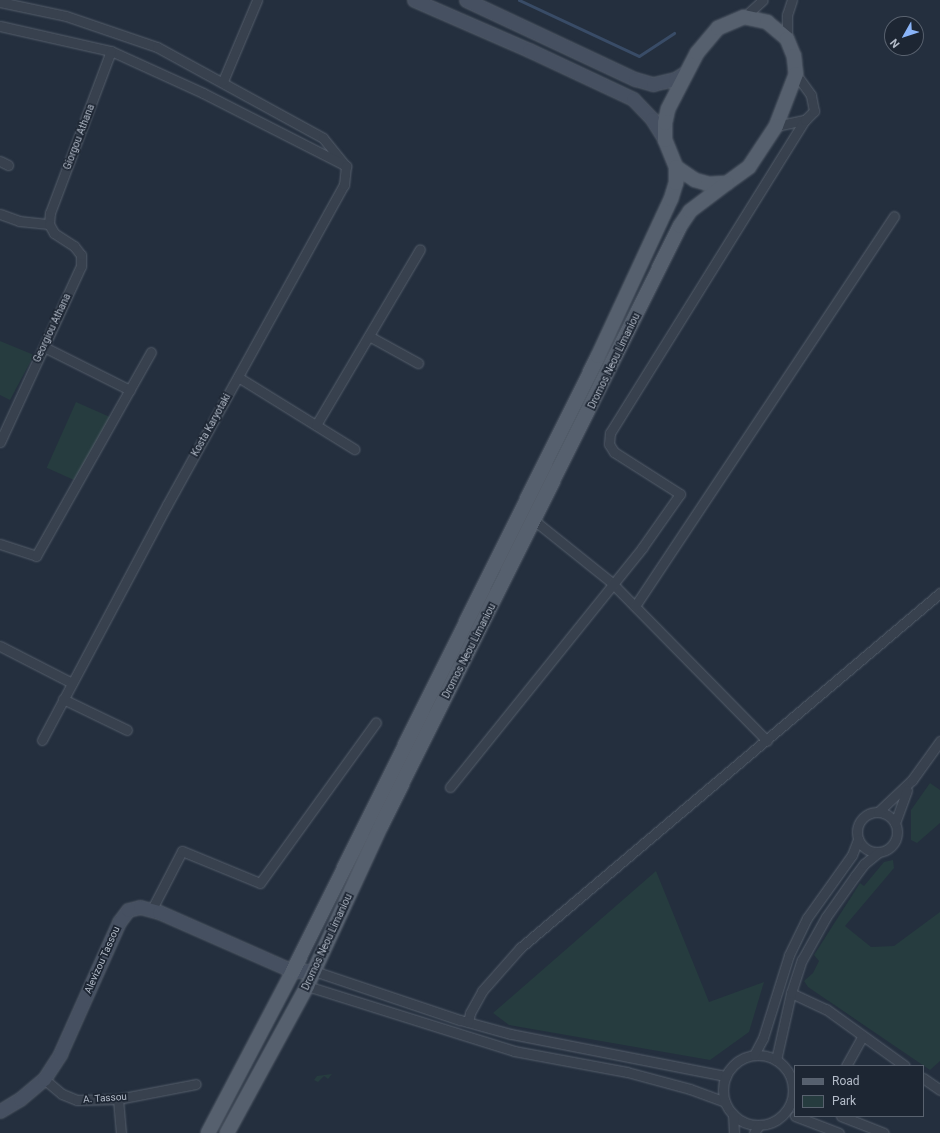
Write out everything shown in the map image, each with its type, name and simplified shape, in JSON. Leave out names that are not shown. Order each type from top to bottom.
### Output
[{"type":"main road","points":[[403,0],[431,6]]},
{"type":"main road","points":[[414,0],[431,6],[633,99],[652,119],[665,140],[676,167],[695,180],[710,184],[727,183]]},
{"type":"main road","points":[[466,0],[635,79],[653,84],[675,79],[686,72]]},
{"type":"main road","points":[[665,140],[665,123],[668,109],[697,53],[718,28],[744,17],[767,22],[787,39],[794,56],[796,74]]},
{"type":"main road","name":"Dromos Neou Limaniou","points":[[227,1133],[307,986],[381,826],[535,521],[680,226],[690,211],[749,167],[776,126],[796,74]]},
{"type":"main road","name":"Dromos Neou Limaniou","points":[[208,1133],[293,971],[598,356],[671,199],[676,183],[676,167]]},
{"type":"main road","name":"Alevizou Tassou","points":[[0,1111],[20,1099],[44,1079],[60,1054],[119,922],[128,910],[140,907],[152,909],[293,971]]},
{"type":"main road","points":[[293,971],[314,971]]},
{"type":"main road","points":[[293,971],[307,986]]},
{"type":"street","points":[[223,81],[257,0]]},
{"type":"street","points":[[744,17],[763,0]]},
{"type":"street","points":[[787,39],[787,15],[792,0]]},
{"type":"street","points":[[0,2],[66,16],[122,33],[157,47],[223,81],[323,138],[346,166]]},
{"type":"street","points":[[0,26],[111,51],[203,93],[328,159],[346,166]]},
{"type":"street","name":"Giorgou Athana","points":[[49,224],[50,213],[111,51]]},
{"type":"street","points":[[450,787],[612,583],[642,548],[680,494],[614,452],[609,444],[610,433],[805,120],[814,111],[811,95],[796,74]]},
{"type":"street","points":[[776,126],[805,120]]},
{"type":"street","name":"Kosta Karyotaki","points":[[42,740],[167,505],[344,185],[346,166]]},
{"type":"street","points":[[0,214],[19,221],[49,224]]},
{"type":"street","points":[[635,606],[894,216]]},
{"type":"street","name":"Georgiou Athana","points":[[0,442],[81,266],[82,256],[74,246],[54,233],[49,224]]},
{"type":"street","points":[[316,425],[420,249]]},
{"type":"street","points":[[369,336],[418,363]]},
{"type":"street","points":[[44,347],[130,390]]},
{"type":"street","points":[[0,544],[36,556],[151,352]]},
{"type":"street","points":[[238,377],[354,449]]},
{"type":"street","points":[[535,521],[612,583],[767,742]]},
{"type":"street","points":[[468,1022],[470,1013],[482,991],[520,948],[767,742],[940,593]]},
{"type":"street","points":[[0,646],[72,683]]},
{"type":"street","points":[[63,699],[127,730]]},
{"type":"street","points":[[152,909],[182,851],[260,883],[376,722]]},
{"type":"street","points":[[776,1060],[790,993],[802,960],[826,917],[864,864],[879,852],[893,844],[897,834],[895,823],[900,804],[912,780],[940,741]]},
{"type":"street","points":[[878,812],[912,780]]},
{"type":"street","points":[[754,1055],[763,1038],[789,955],[808,918],[852,855],[858,839],[857,829],[860,820],[868,814],[878,812],[888,815],[895,823]]},
{"type":"street","points":[[858,839],[868,850],[879,852]]},
{"type":"street","points":[[314,971],[468,1022],[544,1042],[726,1076]]},
{"type":"street","points":[[307,986],[474,1040],[514,1051],[627,1072],[690,1089],[725,1102]]},
{"type":"street","points":[[790,993],[820,1006],[904,1065]]},
{"type":"street","points":[[847,1065],[862,1037]]},
{"type":"street","points":[[754,1055],[776,1060],[791,1077],[794,1092],[785,1112],[774,1121],[760,1125],[745,1122],[733,1114],[725,1102],[723,1088],[726,1076],[735,1063],[754,1055]]},
{"type":"street","name":"A. Tassou","points":[[44,1079],[62,1094],[77,1100],[118,1100],[196,1084]]},
{"type":"street","points":[[924,1079],[940,1090]]},
{"type":"street","points":[[118,1100],[121,1133]]},
{"type":"street","points":[[785,1112],[794,1116]]},
{"type":"street","points":[[733,1114],[734,1133]]},
{"type":"street","points":[[798,1117],[838,1133]]},
{"type":"street","points":[[844,1117],[884,1133]]},
{"type":"street","points":[[754,1133],[760,1125]]},
{"type":"green space","points":[[0,341],[34,355],[10,400],[0,395]]},
{"type":"green space","points":[[76,402],[112,418],[82,484],[47,468]]},
{"type":"green space","points":[[930,783],[940,790],[940,823],[917,843],[911,840],[911,810]]},
{"type":"green space","points":[[893,860],[894,868],[845,926],[871,947],[894,946],[940,912],[940,1061],[930,1070],[808,987],[804,981],[813,973],[819,961],[814,955],[860,883],[864,886],[884,862]]},
{"type":"green space","points":[[656,871],[709,1002],[764,982],[749,1032],[710,1060],[509,1025],[493,1013]]},
{"type":"green space","points":[[332,1074],[328,1079],[324,1076],[318,1082],[314,1080],[317,1076]]},
{"type":"waterway","points":[[519,0],[639,56],[674,33]]}]
